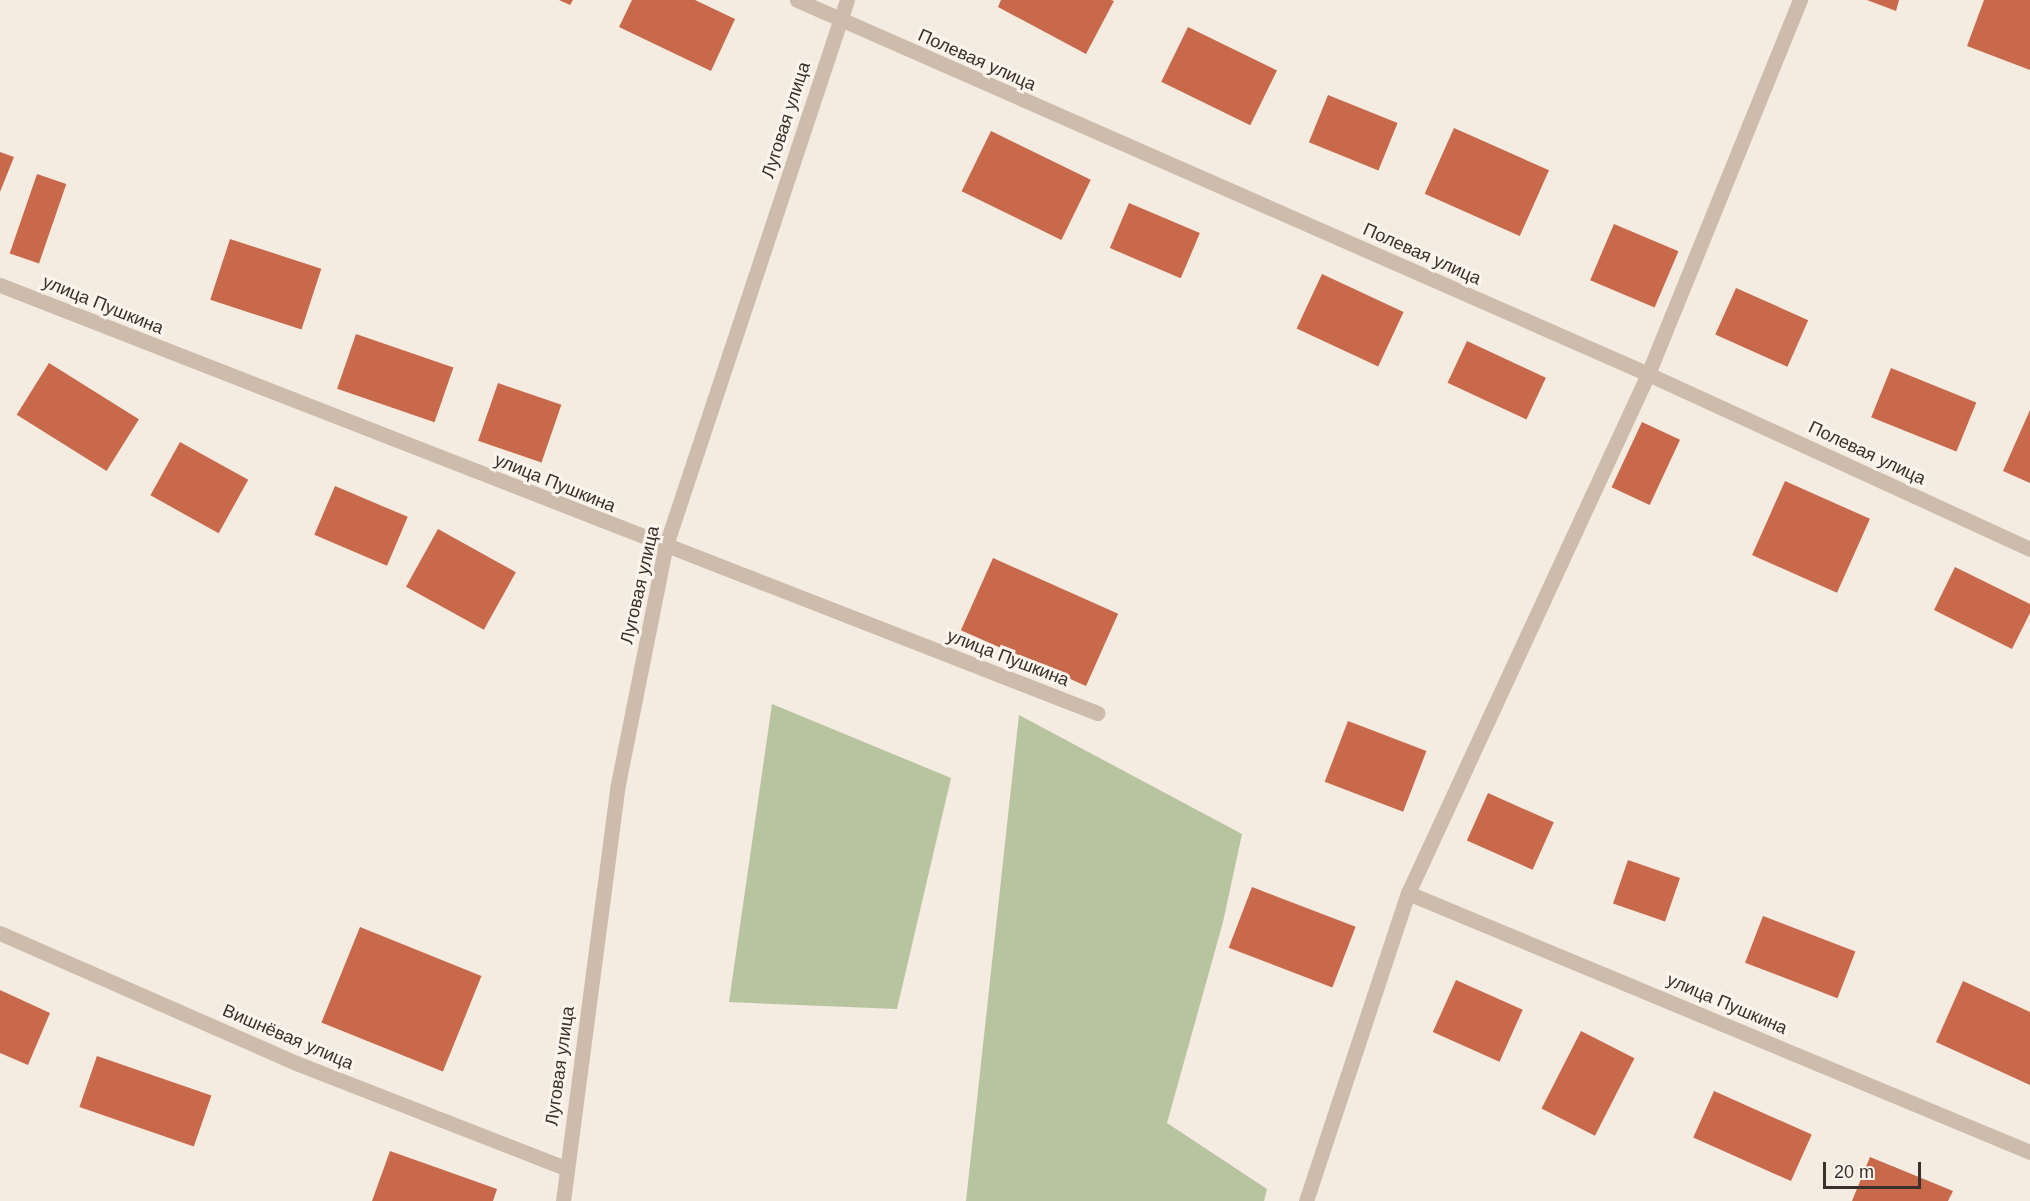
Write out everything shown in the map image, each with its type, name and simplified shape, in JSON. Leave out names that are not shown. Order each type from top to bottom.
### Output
[{"type":"street","name":"Полевая улица","points":[[797,0],[840,22],[1648,374],[2030,549]]},
{"type":"street","name":"Луговая улица","points":[[563,1201],[565,1168],[617,789],[665,548],[847,0]]},
{"type":"street","points":[[1306,1201],[1408,892],[1648,374],[1800,0]]},
{"type":"street","name":"улица Пушкина","points":[[0,285],[665,548],[1097,713]]},
{"type":"street","name":"улица Пушкина","points":[[1408,892],[2030,1152]]},
{"type":"street","name":"Вишнёвая улица","points":[[0,933],[296,1063],[565,1168]]},
{"type":"green space","points":[[772,704],[951,778],[897,1009],[729,1002]]},
{"type":"green space","points":[[1019,715],[1242,834],[1223,922],[1167,1123],[1267,1189],[1264,1201],[966,1201]]},
{"type":"building","points":[[559,0],[573,0],[570,5]]},
{"type":"building","points":[[632,0],[695,0],[735,19],[711,71],[619,27]]},
{"type":"building","points":[[1001,0],[1114,1],[1086,54],[998,7]]},
{"type":"building","points":[[1867,0],[1899,0],[1896,11]]},
{"type":"building","points":[[1984,0],[2030,0],[2030,70],[1967,46]]},
{"type":"building","points":[[1188,27],[1277,70],[1250,125],[1161,82]]},
{"type":"building","points":[[1328,95],[1398,123],[1378,170],[1309,142]]},
{"type":"building","points":[[1454,128],[1549,170],[1520,236],[1425,194]]},
{"type":"building","points":[[991,131],[1091,180],[1061,240],[962,191]]},
{"type":"building","points":[[0,152],[14,157],[0,192]]},
{"type":"building","points":[[37,174],[66,184],[39,264],[10,253]]},
{"type":"building","points":[[1129,203],[1200,233],[1181,278],[1110,248]]},
{"type":"building","points":[[1614,224],[1678,251],[1655,308],[1590,280]]},
{"type":"building","points":[[230,239],[321,269],[302,330],[210,300]]},
{"type":"building","points":[[1322,274],[1404,312],[1378,366],[1297,328]]},
{"type":"building","points":[[1736,288],[1808,320],[1787,367],[1715,335]]},
{"type":"building","points":[[356,334],[453,368],[435,422],[337,389]]},
{"type":"building","points":[[1467,341],[1546,378],[1526,419],[1448,383]]},
{"type":"building","points":[[49,363],[139,419],[107,471],[17,415]]},
{"type":"building","points":[[1891,368],[1976,402],[1956,452],[1871,417]]},
{"type":"building","points":[[498,383],[561,405],[541,462],[478,441]]},
{"type":"building","points":[[2030,410],[2030,483],[2003,471]]},
{"type":"building","points":[[1642,422],[1680,440],[1650,505],[1612,487]]},
{"type":"building","points":[[180,442],[248,480],[219,533],[150,495]]},
{"type":"building","points":[[1785,481],[1870,519],[1837,593],[1752,555]]},
{"type":"building","points":[[335,486],[408,517],[387,566],[314,535]]},
{"type":"building","points":[[438,529],[516,572],[484,630],[406,587]]},
{"type":"building","points":[[993,558],[1118,614],[1086,686],[961,630]]},
{"type":"building","points":[[1955,567],[2030,604],[2030,613],[2012,649],[1934,610]]},
{"type":"building","points":[[1348,721],[1426,751],[1403,812],[1325,782]]},
{"type":"building","points":[[1488,793],[1554,822],[1533,870],[1467,841]]},
{"type":"building","points":[[1628,860],[1680,878],[1665,921],[1613,903]]},
{"type":"building","points":[[1252,887],[1356,927],[1332,987],[1229,948]]},
{"type":"building","points":[[1763,916],[1855,951],[1838,998],[1745,963]]},
{"type":"building","points":[[360,927],[481,976],[443,1072],[321,1022]]},
{"type":"building","points":[[1456,980],[1523,1010],[1500,1062],[1433,1032]]},
{"type":"building","points":[[1963,981],[2030,1012],[2030,1085],[1936,1042]]},
{"type":"building","points":[[0,990],[50,1013],[28,1065],[0,1053]]},
{"type":"building","points":[[1581,1031],[1634,1058],[1595,1136],[1542,1109]]},
{"type":"building","points":[[97,1056],[211,1095],[194,1146],[79,1107]]},
{"type":"building","points":[[1714,1091],[1812,1135],[1791,1181],[1693,1138]]},
{"type":"building","points":[[390,1151],[497,1189],[493,1201],[372,1201]]},
{"type":"building","points":[[1870,1157],[1953,1191],[1948,1201],[1852,1201]]}]
